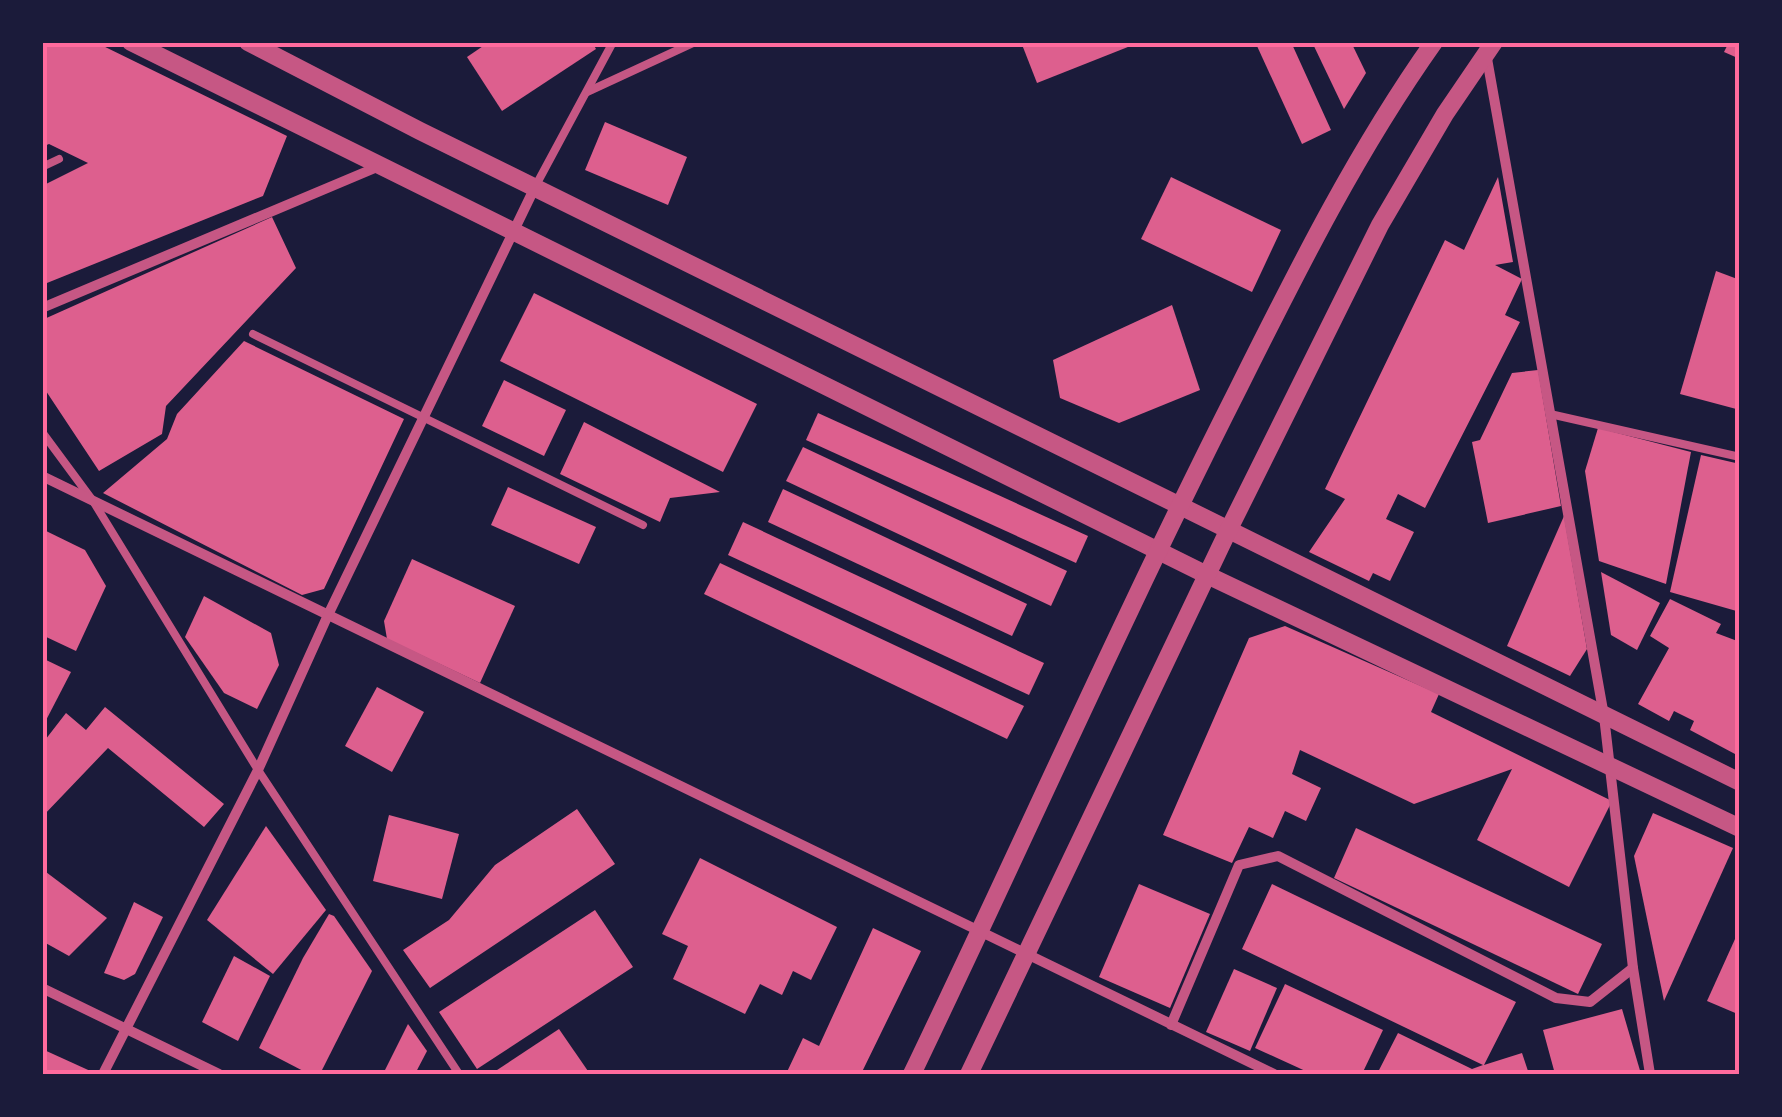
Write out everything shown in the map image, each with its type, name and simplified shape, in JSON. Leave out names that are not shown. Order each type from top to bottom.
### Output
[{"type":"street","points":[[131,42],[1207,575],[1740,828]]},
{"type":"street","points":[[248,42],[1740,782]]},
{"type":"street","points":[[912,1074],[1179,505],[1330,207],[1373,133],[1434,42]]},
{"type":"street","points":[[1489,46],[1604,716],[1650,1074]]},
{"type":"street","points":[[969,1074],[1228,530],[1395,198],[1489,46]]},
{"type":"street","points":[[42,308],[382,165]]},
{"type":"street","points":[[103,1074],[258,770],[328,615],[534,187]]},
{"type":"street","points":[[42,476],[1274,1074]]},
{"type":"street","points":[[1171,1024],[1239,864],[1278,856],[1556,998],[1590,1002],[1634,968]]},
{"type":"street","points":[[42,988],[220,1074]]},
{"type":"lane","points":[[534,187],[613,42]]},
{"type":"lane","points":[[587,92],[695,42]]},
{"type":"lane","points":[[42,166],[60,159]]},
{"type":"lane","points":[[253,334],[644,525]]},
{"type":"lane","points":[[1550,414],[1740,457]]},
{"type":"lane","points":[[42,432],[93,501],[258,770],[459,1074]]},
{"type":"building","points":[[42,42],[95,42],[287,136],[263,196],[42,285],[42,186],[88,163],[49,144],[42,147]]},
{"type":"building","points":[[489,42],[592,42],[596,49],[502,111],[467,57]]},
{"type":"building","points":[[1021,42],[1138,42],[1138,43],[1037,83]]},
{"type":"building","points":[[1263,42],[1291,42],[1331,130],[1302,144],[1257,46]]},
{"type":"building","points":[[1312,42],[1351,42],[1366,73],[1344,109]]},
{"type":"building","points":[[1729,42],[1740,42],[1740,59],[1724,52]]},
{"type":"building","points":[[605,122],[687,157],[668,205],[585,170]]},
{"type":"building","points":[[1171,177],[1281,230],[1252,292],[1141,239]]},
{"type":"building","points":[[1498,177],[1513,262],[1495,265],[1522,279],[1505,315],[1520,322],[1425,508],[1398,494],[1386,519],[1414,532],[1390,581],[1373,573],[1369,581],[1309,552],[1345,499],[1325,489],[1445,240],[1464,250]]},
{"type":"building","points":[[272,217],[296,268],[166,406],[162,434],[99,471],[42,385],[42,320]]},
{"type":"building","points":[[1716,271],[1740,280],[1740,410],[1680,394]]},
{"type":"building","points":[[534,293],[757,404],[723,472],[500,361]]},
{"type":"building","points":[[1172,305],[1200,390],[1119,423],[1060,398],[1053,360]]},
{"type":"building","points":[[244,341],[404,419],[324,589],[302,595],[103,493],[167,439],[177,414]]},
{"type":"building","points":[[1538,370],[1561,506],[1488,523],[1472,442],[1480,440],[1512,373]]},
{"type":"building","points":[[504,380],[566,410],[544,456],[482,426]]},
{"type":"building","points":[[818,413],[1088,536],[1076,563],[806,440]]},
{"type":"building","points":[[584,422],[720,492],[670,498],[660,522],[560,474]]},
{"type":"building","points":[[1598,428],[1691,452],[1666,584],[1599,561],[1585,471]]},
{"type":"building","points":[[803,447],[1067,571],[1051,606],[786,481]]},
{"type":"building","points":[[1701,455],[1740,464],[1740,612],[1670,592]]},
{"type":"building","points":[[508,487],[596,527],[579,564],[491,525]]},
{"type":"building","points":[[783,489],[1027,604],[1012,636],[768,522]]},
{"type":"building","points":[[1564,516],[1587,649],[1570,676],[1507,646]]},
{"type":"building","points":[[743,522],[1044,663],[1029,695],[728,555]]},
{"type":"building","points":[[42,529],[85,550],[106,586],[76,651],[42,635]]},
{"type":"building","points":[[412,559],[515,606],[480,683],[387,639],[384,621]]},
{"type":"building","points":[[720,563],[1024,706],[1007,739],[704,594]]},
{"type":"building","points":[[1601,572],[1660,603],[1637,650],[1611,635]]},
{"type":"building","points":[[204,596],[271,633],[279,665],[257,709],[224,693],[185,637]]},
{"type":"building","points":[[1670,599],[1721,624],[1716,633],[1740,642],[1740,745],[1735,754],[1690,730],[1694,721],[1674,711],[1669,721],[1638,704],[1669,648],[1650,636]]},
{"type":"building","points":[[1285,626],[1439,694],[1431,712],[1612,801],[1569,887],[1477,840],[1512,769],[1414,804],[1300,750],[1292,774],[1321,788],[1306,821],[1285,811],[1273,838],[1249,827],[1232,863],[1163,835],[1249,638]]},
{"type":"building","points":[[42,658],[71,672],[42,728]]},
{"type":"building","points":[[377,687],[424,712],[392,772],[345,746]]},
{"type":"building","points":[[105,707],[224,804],[204,827],[108,748],[42,817],[42,744],[66,713],[86,730]]},
{"type":"building","points":[[577,809],[615,864],[430,988],[403,950],[449,920],[495,865]]},
{"type":"building","points":[[1653,813],[1733,848],[1664,1001],[1634,856]]},
{"type":"building","points":[[389,815],[459,834],[442,899],[373,881]]},
{"type":"building","points":[[266,826],[326,910],[273,974],[207,920]]},
{"type":"building","points":[[1356,828],[1602,944],[1578,994],[1334,878]]},
{"type":"building","points":[[700,858],[837,927],[811,980],[793,971],[782,995],[760,984],[745,1014],[673,979],[688,946],[662,934]]},
{"type":"building","points":[[42,869],[107,918],[69,956],[42,941]]},
{"type":"building","points":[[1139,884],[1210,914],[1170,1008],[1099,977]]},
{"type":"building","points":[[1272,884],[1516,1002],[1484,1065],[1522,1053],[1529,1074],[1377,1074],[1398,1033],[1472,1069],[1483,1065],[1242,949]]},
{"type":"building","points":[[134,902],[163,917],[135,974],[124,980],[104,973]]},
{"type":"building","points":[[595,910],[633,967],[477,1069],[439,1012]]},
{"type":"building","points":[[329,914],[372,971],[320,1074],[309,1074],[259,1048]]},
{"type":"building","points":[[873,928],[921,951],[861,1074],[786,1074],[803,1038],[819,1046]]},
{"type":"building","points":[[1740,928],[1740,1015],[1707,1001]]},
{"type":"building","points":[[234,956],[270,976],[238,1041],[202,1022]]},
{"type":"building","points":[[1234,969],[1277,988],[1250,1051],[1206,1032]]},
{"type":"building","points":[[1285,984],[1383,1030],[1362,1074],[1312,1074],[1255,1048]]},
{"type":"building","points":[[1622,1009],[1641,1074],[1555,1074],[1543,1030]]},
{"type":"building","points":[[408,1024],[427,1051],[415,1074],[383,1074]]},
{"type":"building","points":[[559,1029],[590,1074],[491,1074]]},
{"type":"building","points":[[42,1049],[97,1074],[42,1074]]}]
